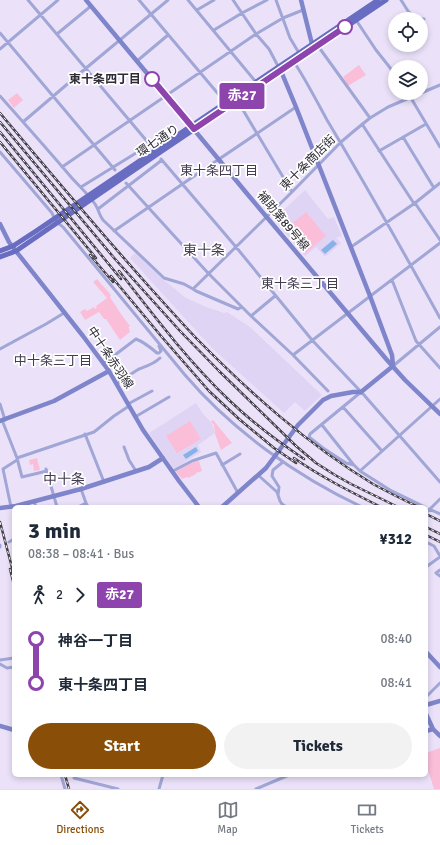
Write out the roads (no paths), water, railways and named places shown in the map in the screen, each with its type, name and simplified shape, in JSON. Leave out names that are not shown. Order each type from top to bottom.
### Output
[{"type":"main road","name":"環七通り","points":[[0,257],[237,100],[280,69],[299,53],[378,0]]},
{"type":"main road","name":"環七通り","points":[[193,128],[225,102],[256,82],[294,62],[386,0]]},
{"type":"main road","name":"環七通り","points":[[0,251],[14,249]]},
{"type":"street","points":[[28,0],[150,145],[114,169],[81,187]]},
{"type":"street","points":[[0,49],[58,0]]},
{"type":"street","name":"補助第89号線","points":[[86,0],[387,360],[440,414]]},
{"type":"street","points":[[139,0],[225,102]]},
{"type":"street","points":[[23,122],[168,0]]},
{"type":"street","points":[[188,0],[256,82]]},
{"type":"street","points":[[197,10],[214,0]]},
{"type":"street","points":[[233,0],[256,34],[269,49],[280,69],[370,296],[392,355],[393,366]]},
{"type":"street","points":[[214,30],[267,0]]},
{"type":"street","points":[[276,0],[290,38],[299,53]]},
{"type":"street","points":[[301,0],[312,44]]},
{"type":"street","points":[[401,0],[408,12]]},
{"type":"street","points":[[57,34],[91,6]]},
{"type":"street","points":[[62,167],[256,34],[283,18],[303,10]]},
{"type":"street","points":[[356,20],[388,65]]},
{"type":"street","points":[[0,33],[93,146],[114,169]]},
{"type":"street","points":[[137,61],[168,35]]},
{"type":"street","points":[[318,46],[370,118]]},
{"type":"street","points":[[294,62],[440,318]]},
{"type":"street","name":"東十条商店街","points":[[428,89],[440,84]]},
{"type":"street","points":[[0,96],[78,186],[81,187],[98,209],[101,217],[164,278],[184,284],[196,291],[238,309],[242,307]]},
{"type":"street","points":[[237,100],[292,192]]},
{"type":"street","name":"東十条商店街","points":[[193,289],[208,273],[236,248],[341,142],[370,118],[388,107],[404,100]]},
{"type":"street","points":[[413,100],[440,147]]},
{"type":"street","points":[[114,231],[296,107]]},
{"type":"street","points":[[362,124],[413,202],[440,240]]},
{"type":"street","points":[[379,151],[426,124]]},
{"type":"street","points":[[403,137],[434,188]]},
{"type":"street","points":[[0,152],[52,213],[59,225],[63,227],[156,340],[210,402],[237,427],[271,454],[333,492],[358,505]]},
{"type":"street","points":[[98,209],[127,184],[162,160],[312,340],[361,392],[440,482]]},
{"type":"street","points":[[350,247],[415,203],[440,183]]},
{"type":"street","points":[[127,184],[208,273],[328,391]]},
{"type":"street","name":"中十条赤羽線","points":[[0,224],[14,249],[109,371],[143,430],[198,505]]},
{"type":"street","points":[[293,355],[440,243]]},
{"type":"street","points":[[392,280],[416,342],[440,368]]},
{"type":"street","points":[[251,316],[275,296]]},
{"type":"street","points":[[0,349],[64,313]]},
{"type":"street","points":[[354,465],[346,462],[323,448],[309,437],[440,327]]},
{"type":"street","points":[[103,364],[136,339],[146,344],[156,353],[159,353],[161,351],[156,340]]},
{"type":"street","points":[[117,384],[160,358]]},
{"type":"street","points":[[2,420],[54,401],[109,371]]},
{"type":"street","points":[[0,508],[11,508],[3,469],[17,459],[94,432],[129,405],[152,391]]},
{"type":"street","points":[[224,505],[258,475],[274,458],[298,425],[319,404],[331,396],[361,392]]},
{"type":"street","points":[[135,417],[169,397]]},
{"type":"street","points":[[360,471],[440,399]]},
{"type":"street","points":[[0,404],[2,420],[17,459],[22,477],[46,470],[56,505]]},
{"type":"street","points":[[343,407],[382,451]]},
{"type":"street","points":[[322,425],[360,471],[390,490],[421,505]]},
{"type":"street","points":[[85,434],[104,482]]},
{"type":"street","points":[[124,447],[129,460],[136,471]]},
{"type":"street","points":[[173,471],[216,453],[238,493]]},
{"type":"street","points":[[222,465],[240,454]]},
{"type":"street","points":[[22,505],[81,489],[149,467],[163,458]]},
{"type":"street","points":[[278,495],[279,487],[272,478],[272,474],[273,470],[283,462]]},
{"type":"street","points":[[258,475],[277,492],[280,501],[283,505]]},
{"type":"street","points":[[81,489],[87,505]]},
{"type":"street","points":[[428,507],[440,500]]},
{"type":"street","points":[[428,508],[440,514]]},
{"type":"street","points":[[428,543],[434,546],[440,556],[428,566]]},
{"type":"street","points":[[440,570],[436,573],[440,576]]},
{"type":"street","points":[[428,654],[440,667]]},
{"type":"street","points":[[0,660],[12,658]]},
{"type":"street","points":[[0,664],[7,668],[12,667]]},
{"type":"street","points":[[430,693],[440,683]]},
{"type":"street","points":[[428,705],[440,701]]},
{"type":"street","points":[[428,718],[433,729],[440,736]]},
{"type":"street","points":[[0,726],[12,729]]},
{"type":"street","points":[[428,730],[433,729]]},
{"type":"street","points":[[62,777],[65,789]]},
{"type":"street","points":[[159,789],[162,777]]},
{"type":"street","points":[[256,789],[284,777]]},
{"type":"street","points":[[74,778],[118,789]]},
{"type":"water","points":[[333,240],[337,244],[325,254],[321,250]]},
{"type":"water","points":[[196,447],[198,451],[186,459],[183,455]]},
{"type":"railway","points":[[0,113],[145,282],[196,338],[258,398],[325,452],[373,484],[414,505]]},
{"type":"railway","points":[[0,122],[115,259],[180,331],[296,446],[316,463],[335,475],[394,505]]},
{"type":"railway","points":[[0,132],[121,279]]},
{"type":"railway","points":[[0,142],[96,258]]},
{"type":"railway","points":[[90,255],[113,282]]},
{"type":"railway","points":[[119,271],[200,371],[238,409],[304,459]]},
{"type":"railway","points":[[111,276],[209,391],[239,419],[274,448],[296,463]]},
{"type":"railway","points":[[294,458],[325,478],[377,505]]},
{"type":"railway","points":[[428,515],[440,521]]},
{"type":"railway","points":[[0,522],[12,567]]},
{"type":"railway","points":[[428,528],[440,534]]},
{"type":"railway","points":[[428,536],[440,542]]},
{"type":"railway","points":[[10,569],[12,577]]},
{"type":"railway","points":[[66,777],[69,789]]},
{"type":"place","name":"東十条四丁目","points":[[152,79]]},
{"type":"district","name":"東十条四丁目","points":[[219,171]]},
{"type":"district","name":"東十条","points":[[204,250]]},
{"type":"district","name":"東十条三丁目","points":[[300,284]]},
{"type":"district","name":"中十条三丁目","points":[[53,361]]},
{"type":"district","name":"中十条","points":[[64,479]]}]
